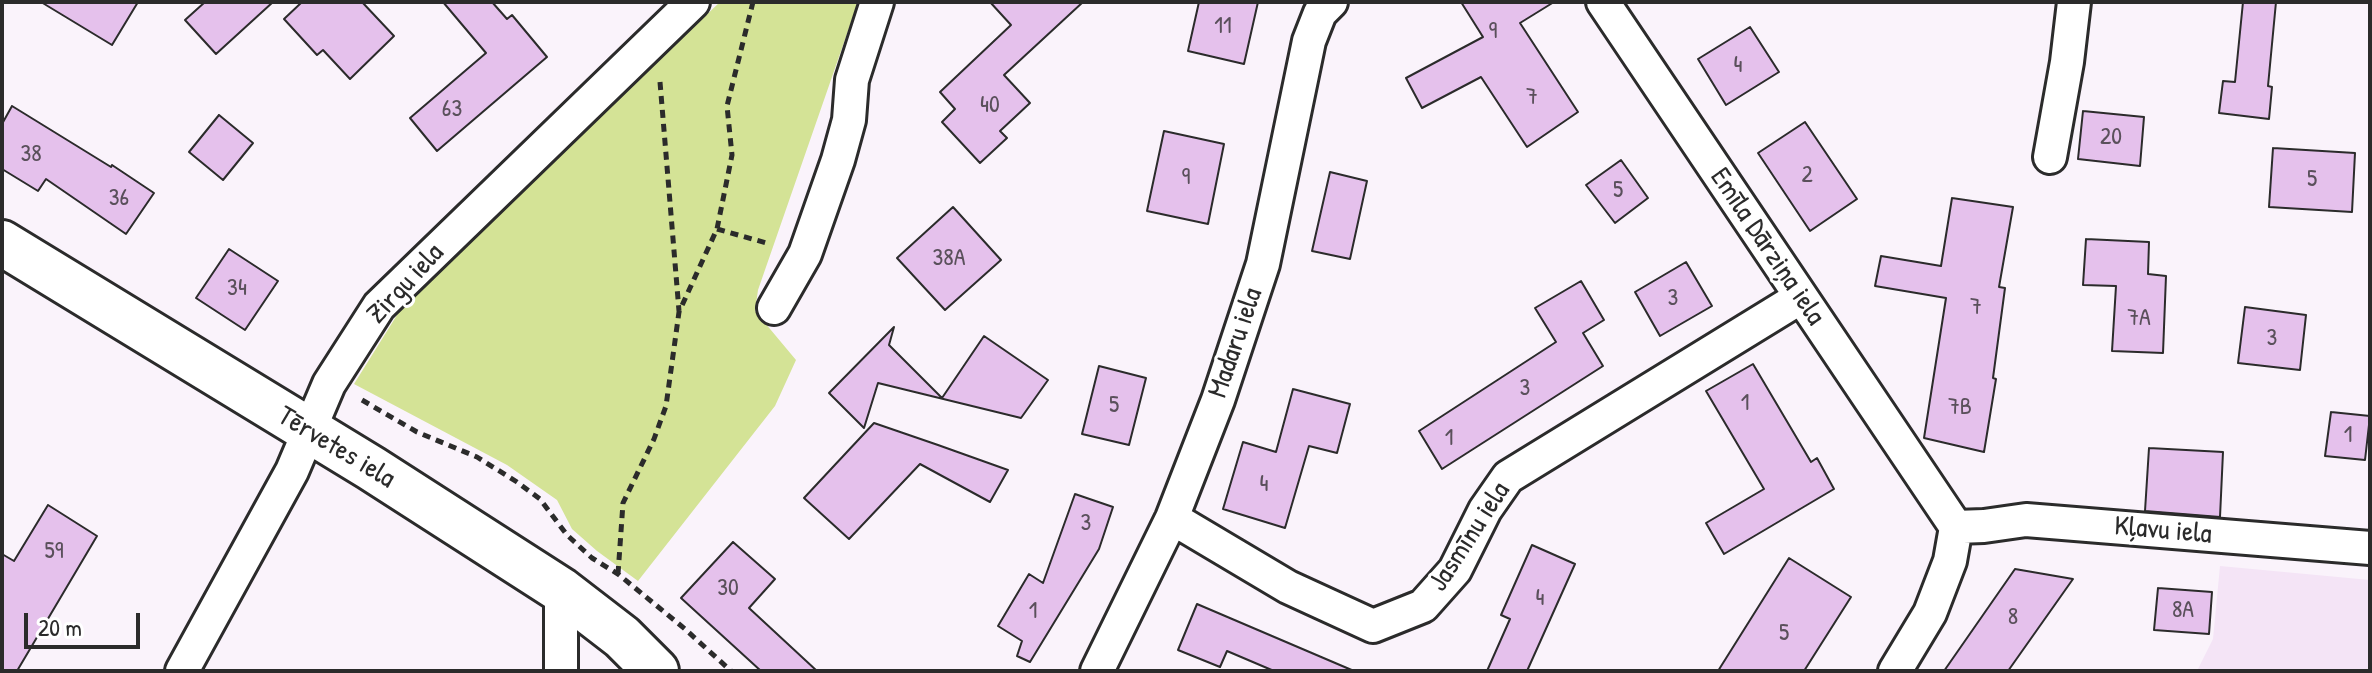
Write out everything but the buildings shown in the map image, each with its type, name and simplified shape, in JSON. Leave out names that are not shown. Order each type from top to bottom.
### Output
[{"type":"main road","name":"Tērvetes iela","points":[[2,243],[371,468],[561,590],[622,637],[656,671]]},
{"type":"street","points":[[774,308],[805,254],[842,146],[849,120],[852,80],[877,2]]},
{"type":"street","name":"Madaru iela","points":[[1097,671],[1172,518],[1218,400],[1263,264],[1309,41],[1320,13],[1331,2]]},
{"type":"street","name":"Emīla Dārziņa iela","points":[[1603,2],[1956,527]]},
{"type":"street","points":[[2050,157],[2074,2]]},
{"type":"street","name":"Zirgu iela","points":[[182,671],[285,485],[329,384],[379,306],[688,4]]},
{"type":"street","name":"Jasmīnu iela","points":[[1172,518],[1288,587],[1373,626],[1423,606],[1455,570],[1485,510],[1508,477],[1801,297]]},
{"type":"street","name":"Kļavu iela","points":[[1956,527],[2026,520],[2370,548]]},
{"type":"street","points":[[1895,671],[1930,613],[1950,561],[1956,527]]},
{"type":"street","points":[[561,590],[561,671]]},
{"type":"path","points":[[679,312],[717,229],[732,155],[727,106],[753,2]]},
{"type":"path","points":[[618,574],[623,503],[654,439],[666,406],[679,312],[657,37]]},
{"type":"path","points":[[717,229],[805,254]]},
{"type":"path","points":[[397,421],[477,457],[540,499],[567,535],[592,558],[618,574],[731,671]]},
{"type":"shaded area","points":[[2220,566],[2370,580],[2370,671],[2197,671],[2213,639]]},
{"type":"green space","points":[[720,2],[858,2],[758,290],[755,311],[796,360],[775,406],[638,581],[572,529],[557,500],[507,465],[354,384],[407,299]]}]
